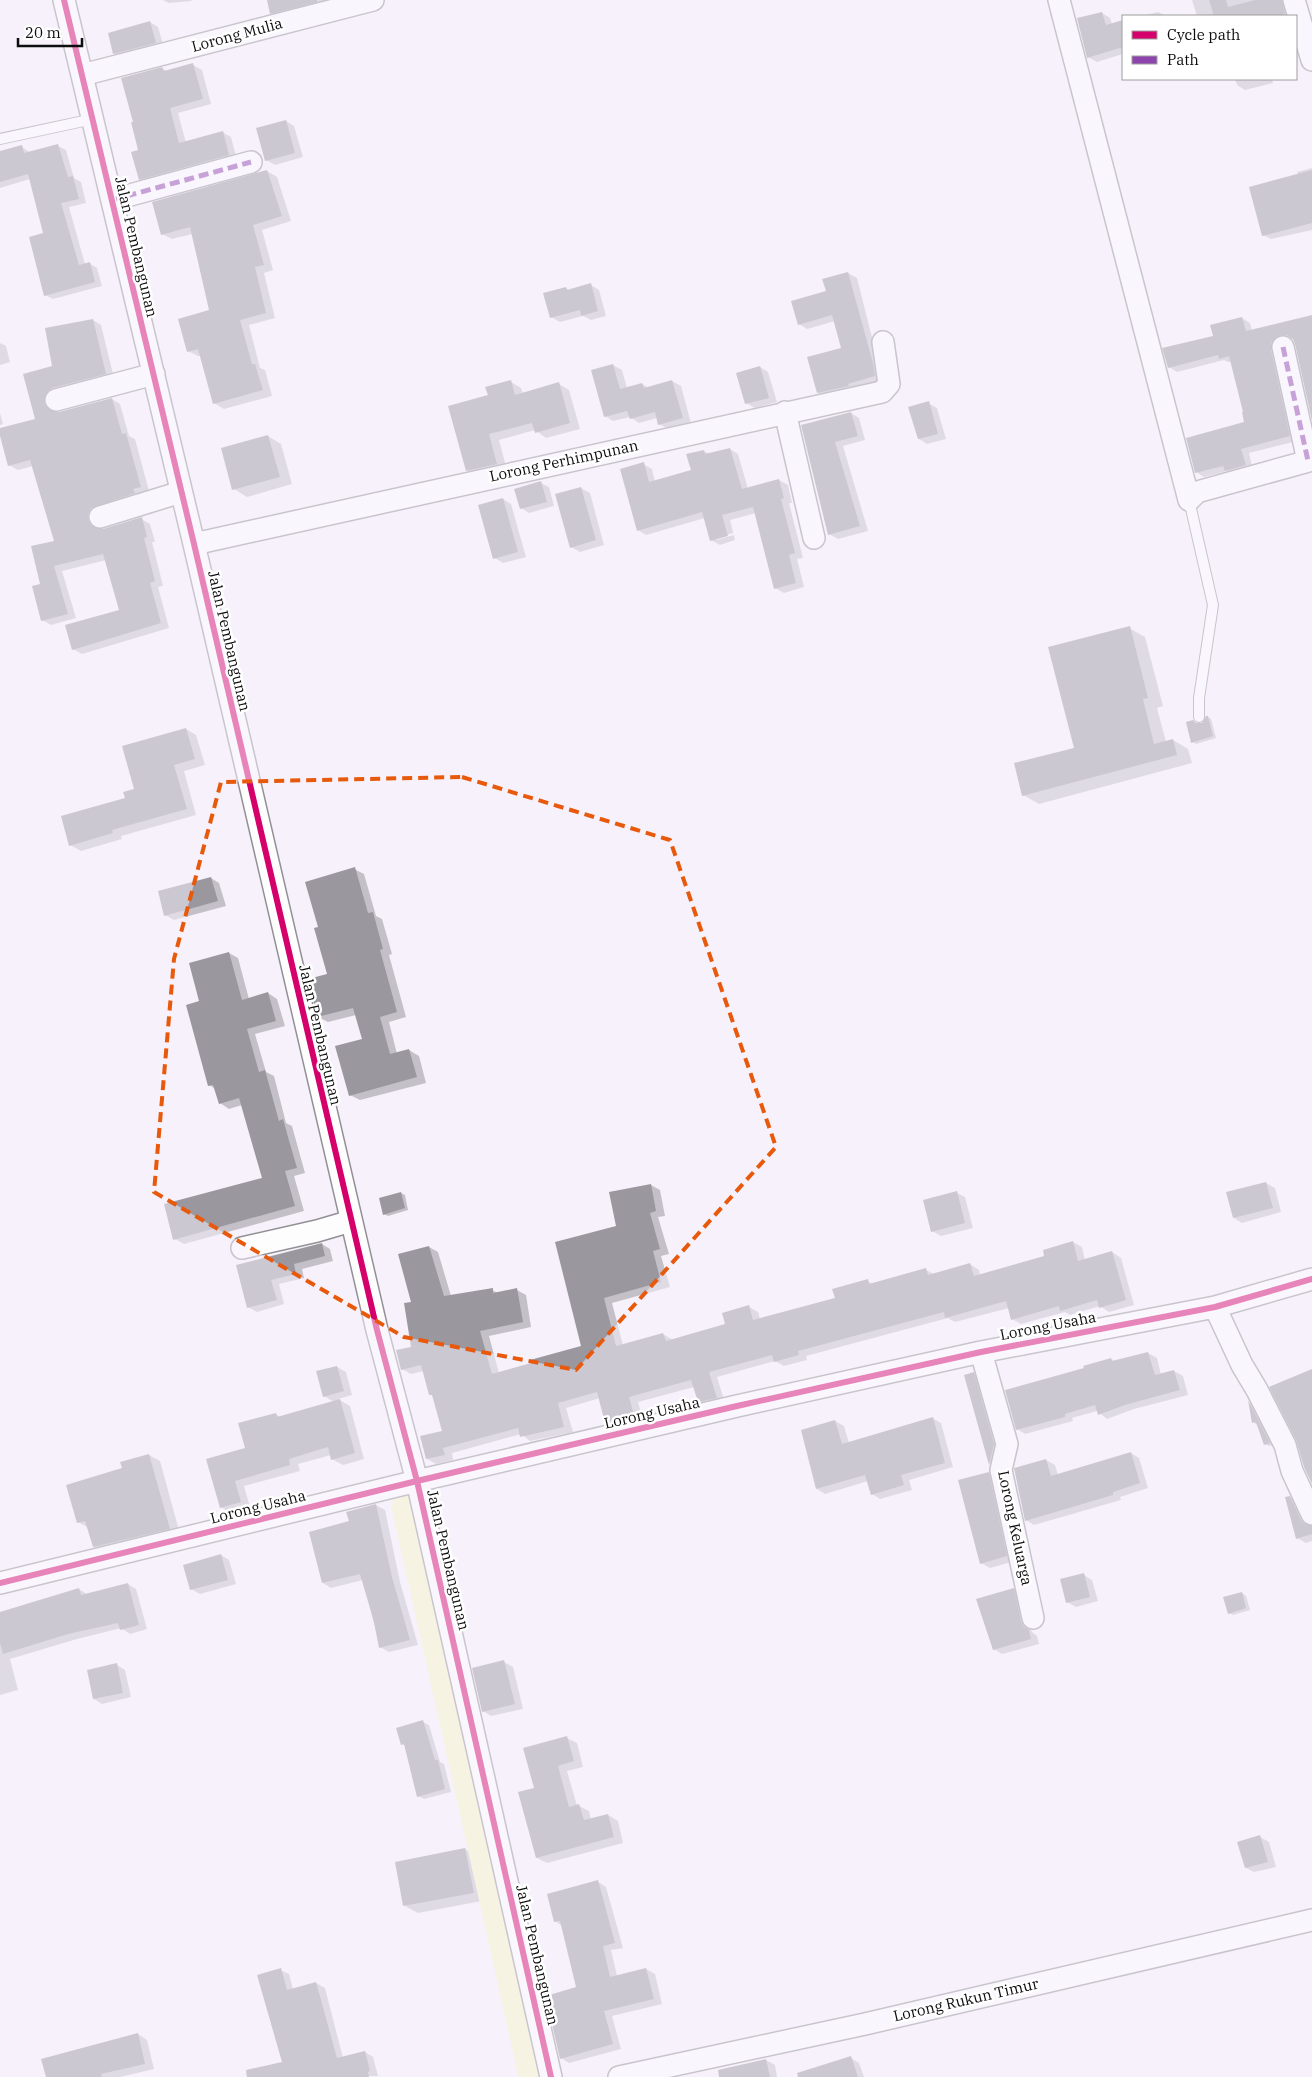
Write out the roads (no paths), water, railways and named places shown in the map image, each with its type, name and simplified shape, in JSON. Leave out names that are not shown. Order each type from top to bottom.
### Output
[{"type":"street","name":"Jalan Pembangunan","points":[[64,0],[194,544],[351,1221],[377,1330],[417,1481],[551,2077]]},
{"type":"street","name":"Lorong Mulia","points":[[82,75],[373,0]]},
{"type":"street","points":[[1060,0],[1189,500]]},
{"type":"street","points":[[1294,0],[1297,15]]},
{"type":"street","points":[[1298,21],[1312,60]]},
{"type":"street","points":[[112,200],[251,162]]},
{"type":"street","name":"Lorong Perhimpunan","points":[[194,544],[882,392],[889,384],[883,342]]},
{"type":"street","points":[[1189,500],[1197,492],[1310,461],[1283,347]]},
{"type":"street","points":[[56,400],[154,374]]},
{"type":"street","points":[[785,412],[814,538]]},
{"type":"street","points":[[100,517],[181,492]]},
{"type":"street","points":[[242,1248],[317,1231],[351,1221]]},
{"type":"street","name":"Lorong Usaha","points":[[0,1584],[417,1481],[729,1408],[981,1352],[1215,1307],[1312,1279]]},
{"type":"street","points":[[1215,1307],[1242,1365],[1281,1438],[1292,1471],[1312,1514]]},
{"type":"street","name":"Lorong Keluarga","points":[[981,1352],[1007,1444],[1001,1470],[1033,1618]]},
{"type":"street","name":"Lorong Rukun Timur","points":[[619,2077],[865,2024],[1312,1920]]},
{"type":"lane","points":[[0,139],[93,119]]},
{"type":"lane","points":[[1189,500],[1213,605],[1199,698],[1199,717]]},
{"type":"waterway","points":[[411,1508],[538,2077]]}]
